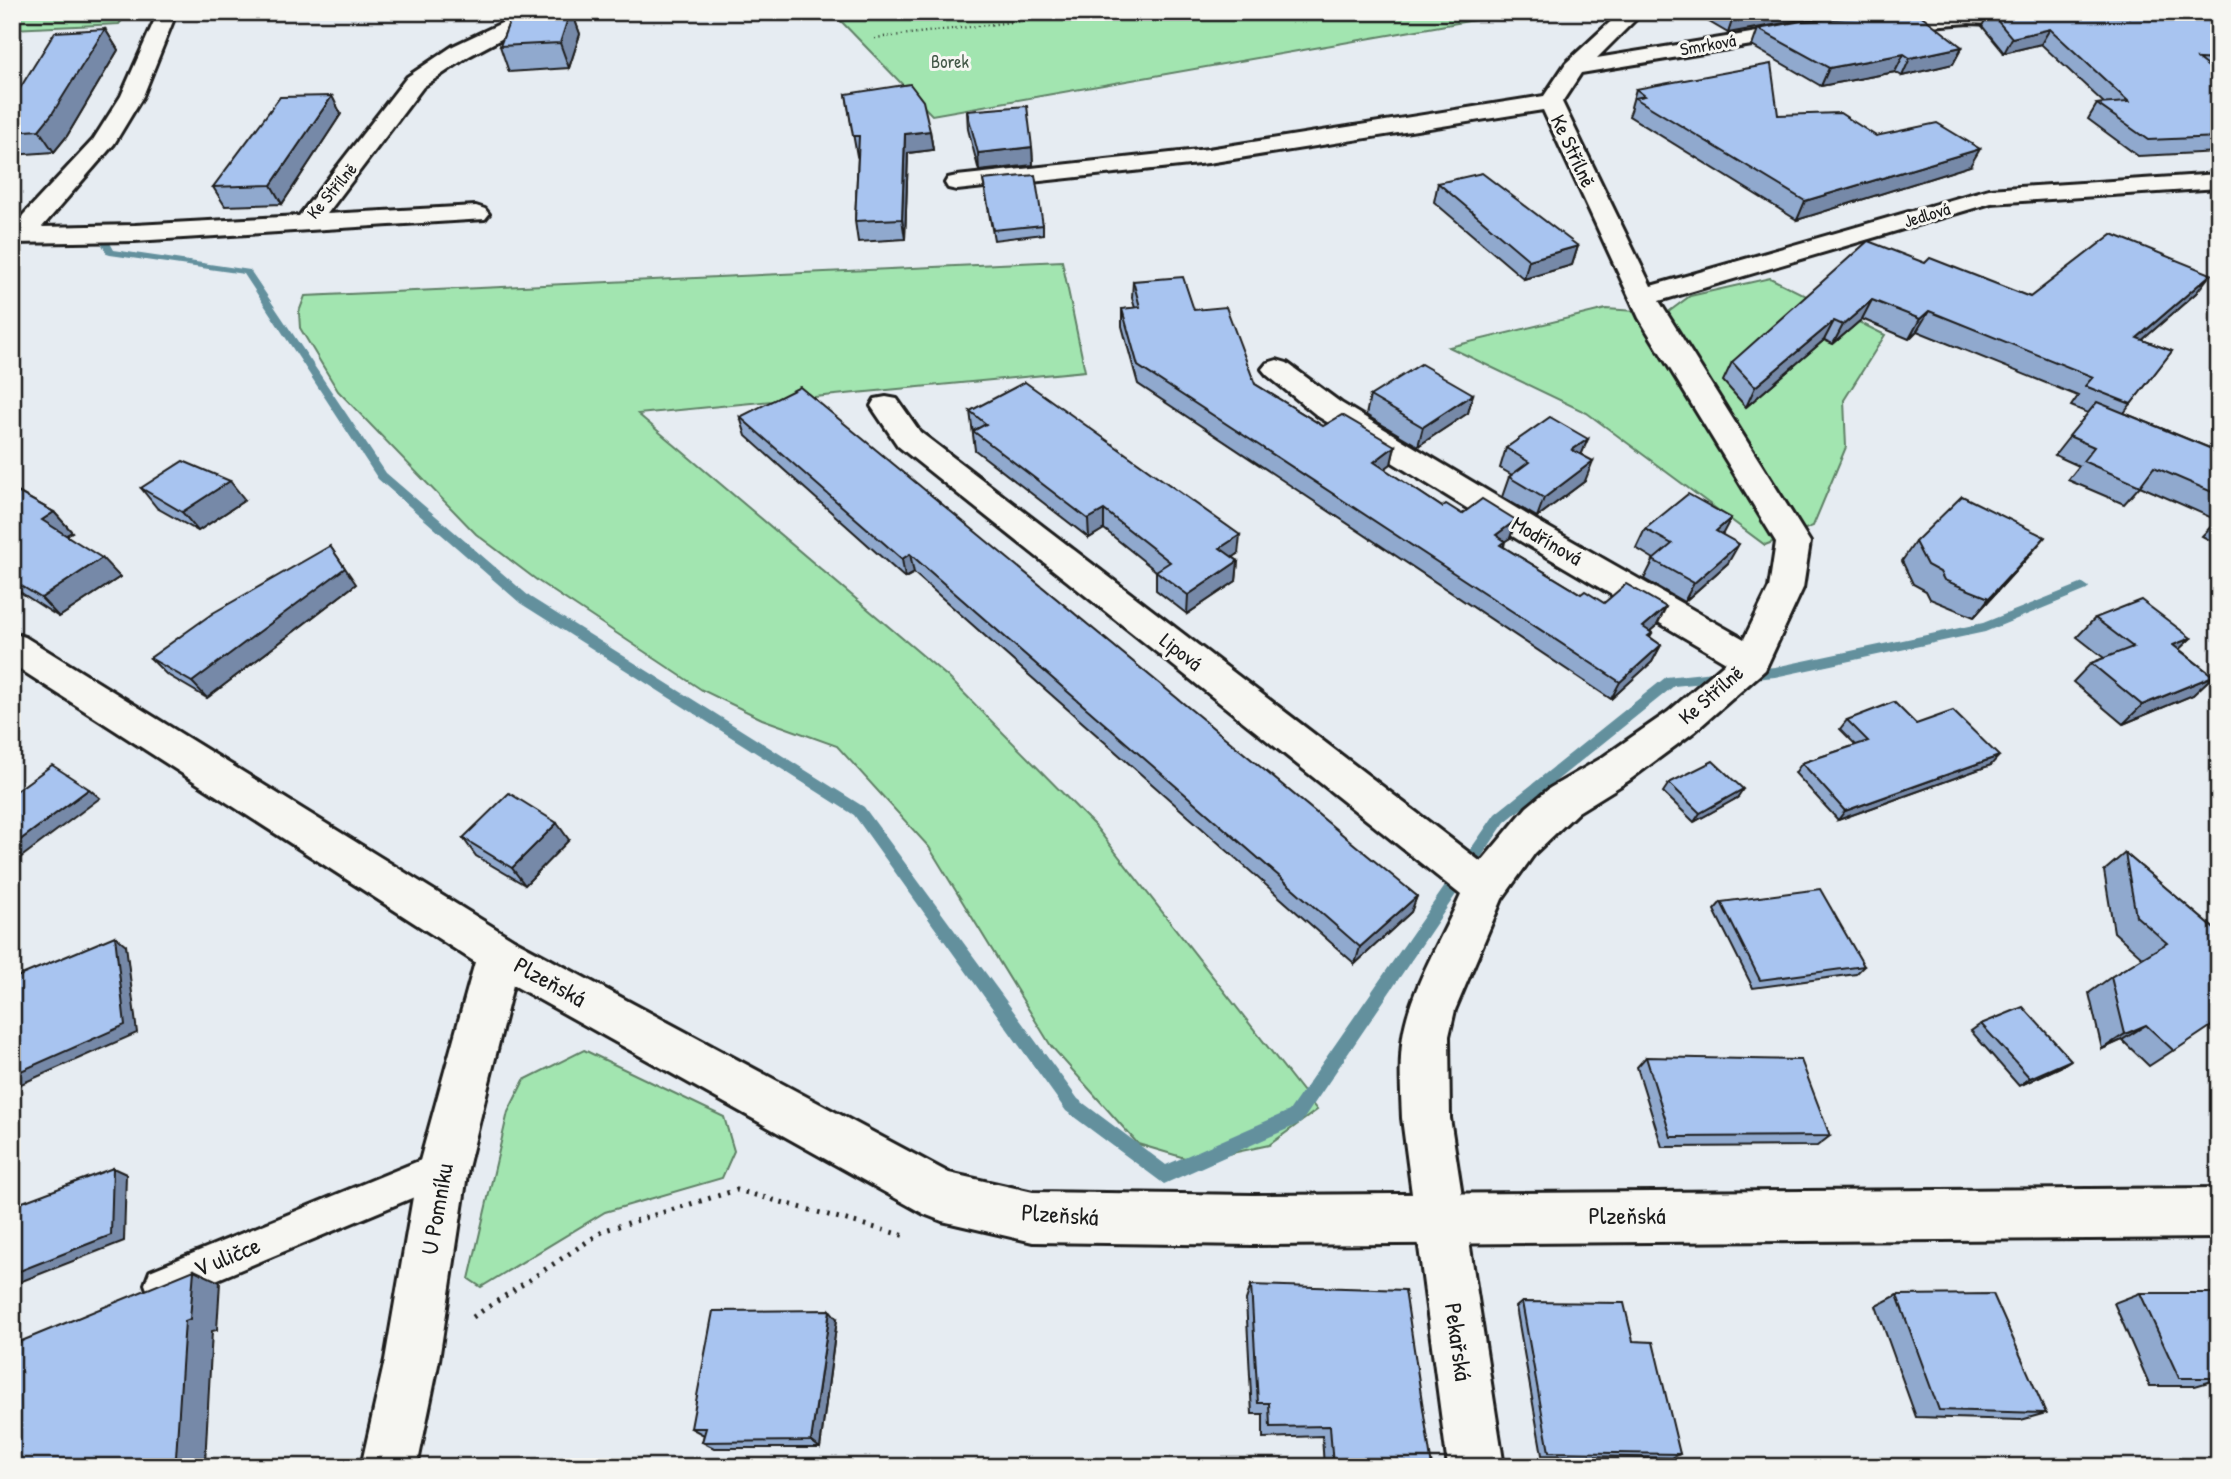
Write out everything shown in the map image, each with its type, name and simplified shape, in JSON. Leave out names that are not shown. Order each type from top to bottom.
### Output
[{"type":"street","name":"Ke Střílně","points":[[17,234],[135,233],[307,223],[415,82],[461,51],[542,12]]},
{"type":"street","name":"Ke Střílně","points":[[957,183],[1208,156],[1550,102],[1574,68],[1633,12]]},
{"type":"street","points":[[1862,25],[1969,17],[2053,20]]},
{"type":"street","name":"Ke Střílně","points":[[17,234],[102,144],[132,96],[163,21]]},
{"type":"street","name":"Smrková","points":[[1574,68],[1822,28]]},
{"type":"street","name":"Ke Střílně","points":[[1440,1217],[1426,1118],[1426,1037],[1436,999],[1485,889],[1520,841],[1548,813],[1681,722],[1752,660],[1786,588],[1793,542],[1653,318],[1550,102]]},
{"type":"street","name":"Jedlová","points":[[1643,297],[1989,196],[2219,181]]},
{"type":"street","points":[[307,223],[476,214]]},
{"type":"street","name":"Modřínová","points":[[1277,369],[1330,410],[1534,534],[1752,660]]},
{"type":"street","name":"Lipová","points":[[886,406],[909,439],[1485,889]]},
{"type":"street","name":"Plzeňská","points":[[12,646],[499,954],[942,1196],[1033,1217],[1253,1220],[2219,1213]]},
{"type":"street","name":"U Pomníku","points":[[389,1467],[412,1360],[443,1168],[499,954]]},
{"type":"street","name":"Pekařská","points":[[1440,1217],[1476,1467]]},
{"type":"lane","name":"V uličce","points":[[139,1294],[443,1168]]},
{"type":"path","points":[[1056,12],[1072,15]]},
{"type":"path","points":[[875,38],[1072,15],[1161,12]]},
{"type":"green space","points":[[12,12],[129,12],[119,24],[12,29]]},
{"type":"green space","name":"Borek","points":[[823,12],[1520,12],[932,115],[835,15]]},
{"type":"green space","points":[[1062,261],[1085,371],[638,414],[948,677],[1095,826],[1317,1110],[1269,1145],[1195,1161],[1138,1144],[1051,1046],[929,847],[837,746],[762,719],[702,690],[538,581],[476,534],[338,391],[300,328],[299,312],[305,296]]},
{"type":"green space","points":[[1770,278],[1885,335],[1844,400],[1846,447],[1813,526],[1765,545],[1587,413],[1449,347],[1606,309],[1667,313],[1690,296]]},
{"type":"green space","points":[[584,1050],[724,1117],[734,1151],[722,1178],[605,1212],[481,1287],[469,1279],[508,1112],[524,1080]]},
{"type":"building","points":[[513,12],[570,12],[560,43],[500,46]]},
{"type":"building","points":[[1990,12],[2219,20],[2219,60],[2198,59],[2219,75],[2219,137],[2148,140],[2097,104],[2129,102],[2050,29],[2012,38]]},
{"type":"building","points":[[1918,13],[1962,47],[1910,58],[1904,54],[1829,68],[1758,29],[1802,21]]},
{"type":"building","points":[[105,29],[52,114],[39,130],[12,132],[12,101],[55,32]]},
{"type":"building","points":[[1771,64],[1778,115],[1840,113],[1876,136],[1937,123],[1980,149],[1805,201],[1635,98],[1645,96],[1636,89]]},
{"type":"building","points":[[910,84],[923,101],[930,131],[905,134],[902,219],[855,221],[859,136],[853,136],[846,94]]},
{"type":"building","points":[[332,96],[271,185],[213,187],[280,97]]},
{"type":"building","points":[[1027,106],[1032,147],[978,153],[967,111]]},
{"type":"building","points":[[1482,173],[1578,246],[1529,260],[1438,183]]},
{"type":"building","points":[[1035,175],[1043,225],[993,230],[983,180]]},
{"type":"building","points":[[2112,234],[2211,274],[2137,338],[2172,351],[2131,404],[2085,386],[2093,377],[1929,311],[1920,319],[1872,300],[1843,325],[1834,321],[1755,387],[1732,362],[1868,241],[1925,263],[1930,258],[2030,297]]},
{"type":"building","points":[[1183,277],[1194,310],[1226,307],[1255,384],[1323,426],[1342,415],[1395,446],[1374,462],[1442,507],[1446,504],[1462,514],[1482,499],[1516,520],[1496,535],[1505,541],[1500,545],[1581,594],[1585,591],[1604,603],[1626,584],[1666,607],[1643,627],[1652,633],[1648,636],[1661,645],[1620,682],[1138,366],[1122,309],[1140,307],[1133,281]]},
{"type":"building","points":[[1421,364],[1473,394],[1423,427],[1370,396]]},
{"type":"building","points":[[1025,382],[1240,535],[1220,548],[1238,561],[1188,595],[1156,571],[1170,562],[1104,510],[1088,519],[973,431],[986,424],[970,411]]},
{"type":"building","points":[[800,387],[1417,896],[1360,947],[910,554],[902,559],[740,417]]},
{"type":"building","points":[[2097,402],[2219,452],[2219,495],[2154,467],[2140,486],[2083,461],[2094,447],[2069,436]]},
{"type":"building","points":[[1550,417],[1588,439],[1572,450],[1593,461],[1544,498],[1509,477],[1529,462],[1506,448]]},
{"type":"building","points":[[183,461],[230,481],[182,512],[141,488]]},
{"type":"building","points":[[12,489],[54,512],[42,520],[102,558],[41,598],[12,580]]},
{"type":"building","points":[[1688,494],[1731,518],[1716,531],[1739,544],[1694,583],[1653,560],[1672,544],[1645,529]]},
{"type":"building","points":[[1962,496],[2045,537],[1989,598],[1944,580],[1940,572],[1927,565],[1915,542]]},
{"type":"building","points":[[330,546],[345,568],[192,682],[150,658],[213,613]]},
{"type":"building","points":[[2141,600],[2191,638],[2173,645],[2213,676],[2142,705],[2091,663],[2133,647],[2095,618]]},
{"type":"building","points":[[1894,702],[1916,724],[1953,711],[1999,756],[1845,811],[1802,763],[1868,741],[1847,720]]},
{"type":"building","points":[[1713,761],[1743,789],[1700,813],[1669,783]]},
{"type":"building","points":[[52,765],[89,789],[12,846],[12,794]]},
{"type":"building","points":[[509,793],[557,823],[512,868],[463,838]]},
{"type":"building","points":[[2125,853],[2219,933],[2219,1021],[2174,1051],[2146,1025],[2125,1034],[2111,977],[2167,943],[2136,916]]},
{"type":"building","points":[[1820,889],[1864,966],[1760,980],[1721,902]]},
{"type":"building","points":[[115,936],[125,1025],[12,1075],[12,979]]},
{"type":"building","points":[[2023,1007],[2071,1060],[2030,1078],[1981,1024]]},
{"type":"building","points":[[1646,1057],[1801,1060],[1830,1136],[1671,1137]]},
{"type":"building","points":[[113,1168],[111,1235],[12,1274],[12,1206]]},
{"type":"building","points":[[194,1270],[190,1319],[185,1321],[176,1457],[151,1467],[12,1467],[12,1345]]},
{"type":"building","points":[[1251,1285],[1405,1290],[1432,1467],[1333,1467],[1330,1426],[1270,1427],[1269,1403],[1258,1403]]},
{"type":"building","points":[[2140,1293],[2219,1293],[2219,1360],[2215,1360],[2219,1367],[2219,1378],[2179,1378]]},
{"type":"building","points":[[1993,1294],[2046,1413],[1939,1410],[1897,1295]]},
{"type":"building","points":[[1522,1302],[1624,1303],[1633,1341],[1653,1342],[1680,1454],[1549,1452]]},
{"type":"building","points":[[830,1310],[811,1441],[702,1442],[706,1428],[691,1428],[713,1311]]},
{"type":"waterway","points":[[88,239],[103,238],[110,252],[247,272],[382,476],[525,600],[859,811],[1072,1105],[1164,1175],[1295,1117],[1500,818],[1671,681],[1723,676]]},
{"type":"waterway","points":[[1744,675],[1775,672],[1985,627],[2083,587]]}]
